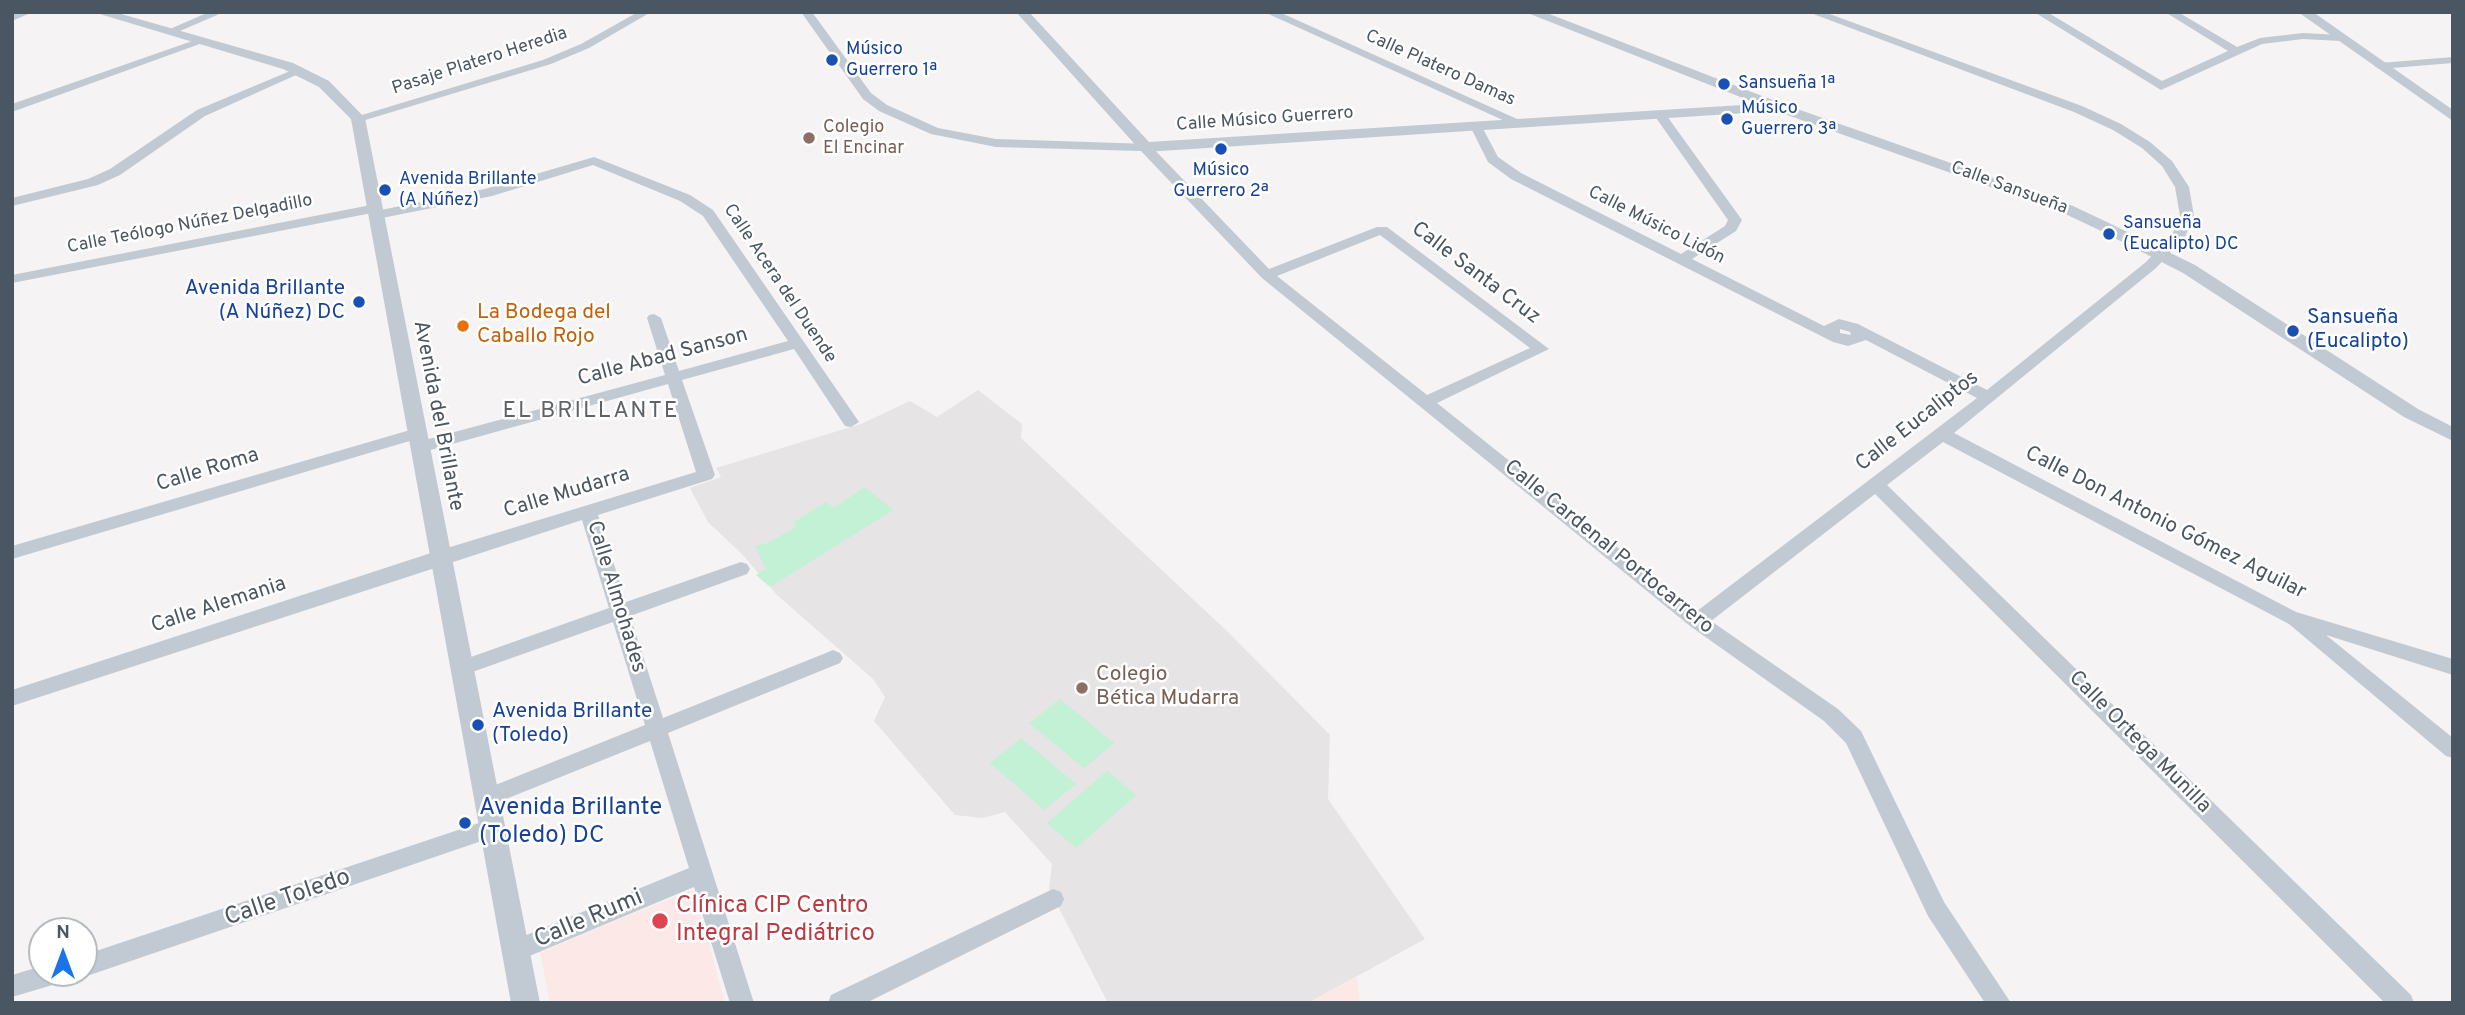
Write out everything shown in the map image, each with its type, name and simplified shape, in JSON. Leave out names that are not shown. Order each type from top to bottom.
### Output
[{"type":"street","points":[[12,18],[29,12]]},
{"type":"street","points":[[99,12],[299,71],[324,84],[358,118]]},
{"type":"street","points":[[169,32],[219,12]]},
{"type":"street","name":"Pasaje Platero Heredia","points":[[358,118],[557,58],[646,12]]},
{"type":"street","name":"Calle Músico Guerrero","points":[[806,12],[867,96],[883,108],[935,131],[996,143],[1145,147],[1778,107]]},
{"type":"street","points":[[1022,12],[1145,147]]},
{"type":"street","name":"Calle Platero Damas","points":[[1269,12],[1520,124]]},
{"type":"street","name":"Calle Sansueña","points":[[1531,12],[1778,107],[2067,209],[2163,254],[2411,413],[2453,435]]},
{"type":"street","name":"Calle Eucaliptos","points":[[1697,621],[1942,434],[2163,254],[2178,237],[2187,216],[2182,187],[2175,174],[2147,145],[2078,109],[1813,12]]},
{"type":"street","points":[[2039,12],[2161,86],[2235,51],[2274,38],[2340,38]]},
{"type":"street","points":[[2170,12],[2235,51]]},
{"type":"street","points":[[2304,12],[2453,117]]},
{"type":"street","points":[[12,108],[202,41]]},
{"type":"street","points":[[2380,66],[2453,60]]},
{"type":"street","points":[[12,202],[83,185],[115,172],[201,113],[299,71]]},
{"type":"street","points":[[1660,115],[1735,220],[1731,228],[1681,260]]},
{"type":"street","name":"Avenida del Brillante","points":[[358,118],[526,1003]]},
{"type":"street","name":"Calle Músico Lidón","points":[[1476,126],[1493,159],[1516,176],[1838,339],[1830,333],[1831,326],[1839,324],[1853,327],[1988,397]]},
{"type":"street","name":"Calle Cardenal Portocarrero","points":[[1145,147],[1267,275],[1697,621],[1831,715],[1854,737],[1936,909],[1999,1003]]},
{"type":"street","name":"Calle Acera del Duende","points":[[376,212],[487,193],[598,162],[685,198],[708,213],[851,422]]},
{"type":"street","name":"Calle Teólogo Núñez Delgadillo","points":[[12,279],[376,212]]},
{"type":"street","name":"Calle Santa Cruz","points":[[1267,275],[1381,230],[1541,349],[1426,402]]},
{"type":"street","points":[[654,318],[673,377]]},
{"type":"street","name":"Calle Abad Sanson","points":[[418,440],[796,344]]},
{"type":"street","name":"Calle Mudarra","points":[[440,557],[706,475],[673,377]]},
{"type":"street","name":"Calle Don Antonio Gómez Aguilar","points":[[1942,434],[2290,617],[2453,667]]},
{"type":"street","name":"Calle Roma","points":[[12,552],[418,440]]},
{"type":"street","name":"Calle Ortega Munilla","points":[[1875,484],[2402,1003]]},
{"type":"street","name":"Calle Almohades","points":[[588,512],[742,1003]]},
{"type":"street","name":"Calle Alemania","points":[[12,698],[440,557]]},
{"type":"street","points":[[461,668],[741,569]]},
{"type":"street","points":[[2290,617],[2453,750]]},
{"type":"street","points":[[486,798],[833,658]]},
{"type":"street","name":"Calle Toledo","points":[[98,961],[491,828]]},
{"type":"street","name":"Calle Rumi","points":[[515,951],[702,873]]},
{"type":"street","points":[[840,1003],[1053,899]]},
{"type":"shaded area","name":"Colegio Bética Mudarra","points":[[978,390],[1022,424],[1021,438],[1229,633],[1330,735],[1328,799],[1425,939],[1308,1003],[1108,1003],[1049,889],[1052,864],[1005,812],[982,818],[955,815],[874,721],[885,697],[873,679],[777,595],[742,554],[708,522],[690,488],[721,477],[716,468],[861,424],[910,401],[937,417]]},
{"type":"shaded area","name":"Clínica CIP Centro Integral Pediátrico","points":[[694,889],[725,1003],[550,1003],[540,952]]},
{"type":"shaded area","points":[[1357,977],[1360,1003],[1308,1003]]},
{"type":"green space","points":[[865,487],[893,510],[770,587],[756,575],[766,569],[755,546],[768,543],[796,527],[794,522],[826,502],[834,508]]},
{"type":"green space","points":[[1060,699],[1114,743],[1084,768],[1029,723]]},
{"type":"green space","points":[[1021,738],[1076,784],[1044,810],[990,763]]},
{"type":"green space","points":[[1107,771],[1136,795],[1076,848],[1047,823]]},
{"type":"place","name":"Músico Guerrero 1ª","points":[[832,60]]},
{"type":"place","name":"Sansueña 1ª","points":[[1724,84]]},
{"type":"place","name":"Músico Guerrero 3ª","points":[[1727,119]]},
{"type":"place","name":"Colegio El Encinar","points":[[809,138]]},
{"type":"place","name":"Músico Guerrero 2ª","points":[[1221,149]]},
{"type":"place","name":"Avenida Brillante (A Núñez)","points":[[385,190]]},
{"type":"place","name":"Sansueña (Eucalipto) DC","points":[[2109,234]]},
{"type":"place","name":"Avenida Brillante (A Núñez) DC","points":[[359,302]]},
{"type":"place","name":"La Bodega del Caballo Rojo","points":[[463,326]]},
{"type":"place","name":"Sansueña (Eucalipto)","points":[[2293,331]]},
{"type":"place","name":"Colegio Bética Mudarra","points":[[1082,688]]},
{"type":"place","name":"Avenida Brillante (Toledo)","points":[[478,725]]},
{"type":"place","name":"Avenida Brillante (Toledo) DC","points":[[465,823]]},
{"type":"place","name":"Clínica CIP Centro Integral Pediátrico","points":[[660,921]]},
{"type":"district","name":"EL BRILLANTE","points":[[591,412]]}]
